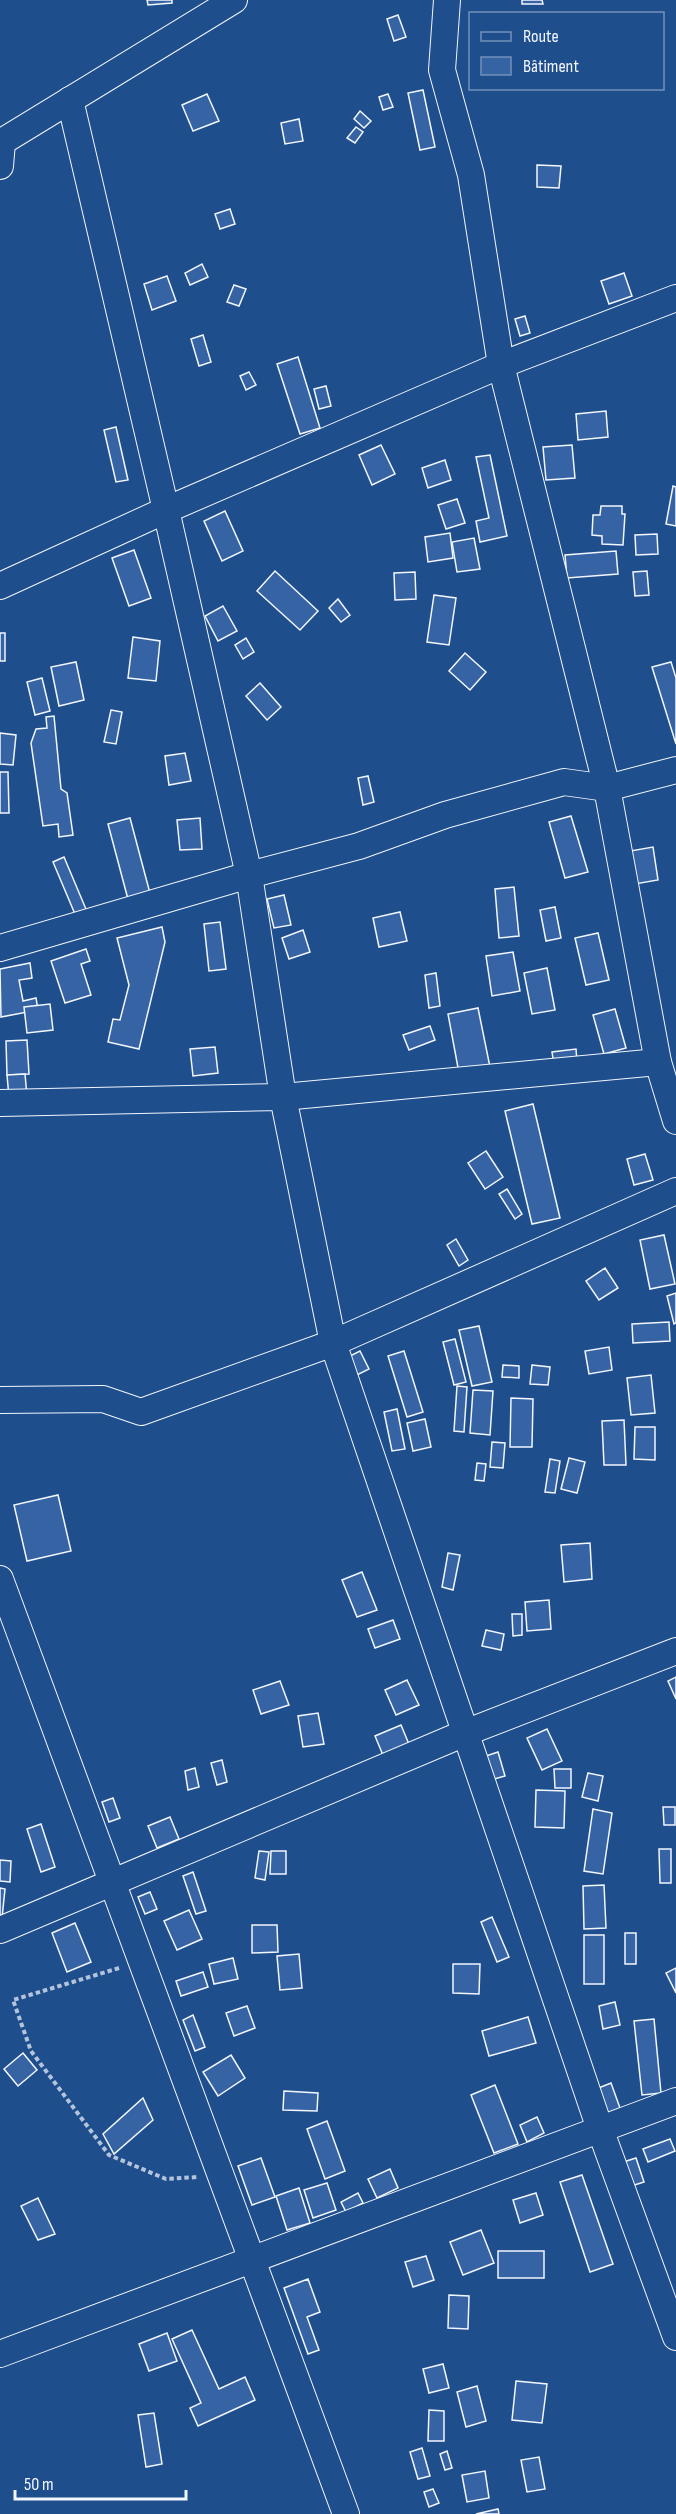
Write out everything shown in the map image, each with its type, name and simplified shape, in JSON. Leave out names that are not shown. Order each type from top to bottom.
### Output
[{"type":"street","points":[[1,150],[70,100],[234,0]]},
{"type":"street","points":[[447,0],[442,70],[471,175],[501,365],[607,788],[658,1062],[676,1121]]},
{"type":"street","points":[[70,100],[249,875],[283,1097],[333,1343],[600,2129],[676,2337]]},
{"type":"street","points":[[0,586],[166,510],[501,365],[676,298]]},
{"type":"street","points":[[0,948],[249,875],[359,846],[446,815],[564,782],[607,788],[676,770]]},
{"type":"street","points":[[0,1103],[283,1097],[658,1062]]},
{"type":"street","points":[[0,1400],[103,1400],[141,1412],[333,1343],[676,1191]]},
{"type":"street","points":[[0,1579],[346,2514]]},
{"type":"street","points":[[0,1930],[465,1732],[676,1651]]},
{"type":"street","points":[[0,2354],[676,2101]]},
{"type":"path","points":[[142,1961],[13,2000],[31,2051],[109,2155],[166,2178],[220,2175]]},
{"type":"building","points":[[147,0],[172,0],[172,3],[148,5]]},
{"type":"building","points":[[522,0],[542,0],[543,4],[522,4]]},
{"type":"building","points":[[398,15],[406,37],[394,41],[387,19]]},
{"type":"building","points":[[423,90],[435,147],[420,150],[408,93]]},
{"type":"building","points":[[207,94],[219,121],[193,131],[182,105]]},
{"type":"building","points":[[388,94],[393,107],[383,110],[379,97]]},
{"type":"building","points":[[360,111],[371,121],[364,128],[354,119]]},
{"type":"building","points":[[299,119],[303,141],[285,144],[281,123]]},
{"type":"building","points":[[356,127],[363,132],[355,143],[347,138]]},
{"type":"building","points":[[537,165],[561,166],[559,188],[537,187]]},
{"type":"building","points":[[230,209],[235,224],[220,229],[215,214]]},
{"type":"building","points":[[202,264],[208,277],[190,285],[185,273]]},
{"type":"building","points":[[624,273],[632,296],[609,304],[601,281]]},
{"type":"building","points":[[167,276],[176,301],[152,310],[144,284]]},
{"type":"building","points":[[234,285],[246,289],[239,306],[227,302]]},
{"type":"building","points":[[525,316],[530,333],[520,336],[515,319]]},
{"type":"building","points":[[203,335],[211,362],[199,366],[191,339]]},
{"type":"building","points":[[298,357],[320,428],[300,434],[277,364]]},
{"type":"building","points":[[249,372],[256,385],[246,390],[240,376]]},
{"type":"building","points":[[326,386],[331,406],[319,409],[314,389]]},
{"type":"building","points":[[606,411],[608,437],[578,440],[576,414]]},
{"type":"building","points":[[116,427],[128,480],[116,482],[104,430]]},
{"type":"building","points":[[381,445],[395,474],[372,485],[359,455]]},
{"type":"building","points":[[572,445],[575,478],[546,480],[543,447]]},
{"type":"building","points":[[490,455],[507,536],[480,542],[476,521],[489,518],[476,457]]},
{"type":"building","points":[[445,460],[451,480],[428,488],[422,468]]},
{"type":"building","points":[[673,486],[676,487],[676,526],[666,524]]},
{"type":"building","points":[[457,499],[465,523],[446,529],[438,505]]},
{"type":"building","points":[[601,506],[622,506],[622,514],[625,514],[623,545],[602,544],[602,536],[592,535],[593,515],[600,515]]},
{"type":"building","points":[[225,511],[243,551],[222,561],[204,521]]},
{"type":"building","points":[[450,533],[453,558],[428,562],[425,537]]},
{"type":"building","points":[[657,534],[658,554],[636,555],[635,535]]},
{"type":"building","points":[[474,538],[480,569],[457,572],[452,542]]},
{"type":"building","points":[[134,550],[151,598],[129,606],[112,558]]},
{"type":"building","points":[[616,551],[618,574],[567,578],[565,555]]},
{"type":"building","points":[[275,571],[318,611],[300,630],[257,591]]},
{"type":"building","points":[[647,571],[649,595],[635,596],[633,572]]},
{"type":"building","points":[[415,572],[416,599],[395,600],[394,573]]},
{"type":"building","points":[[434,595],[456,598],[449,645],[427,642]]},
{"type":"building","points":[[338,599],[350,615],[341,622],[329,608]]},
{"type":"building","points":[[223,606],[237,631],[218,641],[205,616]]},
{"type":"building","points":[[0,633],[5,633],[5,661],[0,661]]},
{"type":"building","points":[[133,637],[160,641],[156,681],[128,678]]},
{"type":"building","points":[[246,638],[254,652],[243,659],[235,645]]},
{"type":"building","points":[[465,653],[486,672],[470,690],[449,671]]},
{"type":"building","points":[[76,662],[84,700],[59,706],[51,667]]},
{"type":"building","points":[[671,662],[676,678],[676,744],[652,667]]},
{"type":"building","points":[[42,678],[50,711],[35,715],[27,682]]},
{"type":"building","points":[[260,683],[281,707],[267,720],[246,696]]},
{"type":"building","points":[[111,710],[122,712],[116,744],[104,742]]},
{"type":"building","points":[[54,716],[61,789],[67,793],[73,835],[59,837],[58,824],[43,826],[31,743],[36,729],[47,728],[46,717]]},
{"type":"building","points":[[0,733],[16,735],[13,765],[0,764]]},
{"type":"building","points":[[185,753],[191,781],[169,785],[165,756]]},
{"type":"building","points":[[0,772],[8,772],[9,813],[0,813]]},
{"type":"building","points":[[368,776],[374,802],[363,805],[358,778]]},
{"type":"building","points":[[571,816],[588,872],[565,878],[549,822]]},
{"type":"building","points":[[130,818],[151,897],[129,903],[108,824]]},
{"type":"building","points":[[200,818],[202,849],[180,850],[177,820]]},
{"type":"building","points":[[653,847],[658,880],[635,884],[630,851]]},
{"type":"building","points":[[64,857],[91,921],[80,926],[53,862]]},
{"type":"building","points":[[514,887],[519,936],[499,938],[495,889]]},
{"type":"building","points":[[284,895],[291,925],[274,928],[267,899]]},
{"type":"building","points":[[555,907],[561,938],[546,941],[540,910]]},
{"type":"building","points":[[400,912],[407,941],[379,947],[373,918]]},
{"type":"building","points":[[220,922],[226,969],[209,971],[204,924]]},
{"type":"building","points":[[162,927],[165,942],[139,1049],[108,1042],[113,1019],[120,1020],[129,985],[117,938]]},
{"type":"building","points":[[303,930],[310,952],[289,959],[282,938]]},
{"type":"building","points":[[598,933],[609,980],[586,985],[575,938]]},
{"type":"building","points":[[86,949],[90,961],[81,964],[91,995],[65,1003],[51,961]]},
{"type":"building","points":[[513,952],[520,991],[492,996],[486,956]]},
{"type":"building","points":[[30,963],[32,978],[19,980],[23,1001],[36,998],[38,1010],[1,1017],[0,969]]},
{"type":"building","points":[[547,968],[555,1010],[532,1014],[524,973]]},
{"type":"building","points":[[436,973],[440,1006],[429,1008],[425,975]]},
{"type":"building","points":[[50,1004],[53,1030],[27,1033],[24,1007]]},
{"type":"building","points":[[478,1008],[490,1067],[459,1073],[448,1014]]},
{"type":"building","points":[[615,1009],[626,1048],[604,1054],[593,1015]]},
{"type":"building","points":[[430,1026],[435,1040],[409,1050],[403,1035]]},
{"type":"building","points":[[27,1040],[29,1074],[7,1075],[6,1041]]},
{"type":"building","points":[[215,1047],[218,1073],[193,1076],[190,1049]]},
{"type":"building","points":[[576,1049],[577,1062],[554,1065],[552,1052]]},
{"type":"building","points":[[25,1074],[27,1096],[9,1097],[7,1075]]},
{"type":"building","points":[[533,1104],[560,1218],[532,1224],[505,1111]]},
{"type":"building","points":[[486,1151],[503,1177],[485,1189],[468,1163]]},
{"type":"building","points":[[645,1154],[653,1180],[634,1185],[627,1159]]},
{"type":"building","points":[[507,1189],[522,1214],[515,1219],[499,1194]]},
{"type":"building","points":[[664,1235],[675,1284],[650,1289],[640,1240]]},
{"type":"building","points":[[456,1239],[468,1260],[459,1266],[447,1245]]},
{"type":"building","points":[[605,1268],[618,1288],[599,1300],[586,1281]]},
{"type":"building","points":[[676,1293],[676,1323],[674,1324],[667,1296]]},
{"type":"building","points":[[669,1322],[670,1341],[633,1343],[632,1324]]},
{"type":"building","points":[[479,1326],[492,1382],[472,1386],[459,1330]]},
{"type":"building","points":[[455,1339],[466,1382],[454,1385],[443,1342]]},
{"type":"building","points":[[609,1347],[612,1370],[589,1374],[585,1351]]},
{"type":"building","points":[[360,1351],[369,1369],[351,1378],[342,1360]]},
{"type":"building","points":[[404,1351],[423,1412],[407,1417],[388,1356]]},
{"type":"building","points":[[503,1365],[519,1366],[519,1378],[502,1377]]},
{"type":"building","points":[[532,1365],[550,1367],[548,1385],[530,1384]]},
{"type":"building","points":[[651,1375],[655,1413],[631,1415],[627,1378]]},
{"type":"building","points":[[457,1386],[467,1387],[464,1432],[454,1431]]},
{"type":"building","points":[[473,1390],[493,1391],[490,1435],[470,1433]]},
{"type":"building","points":[[511,1398],[533,1399],[532,1447],[510,1447]]},
{"type":"building","points":[[397,1409],[405,1449],[392,1451],[384,1412]]},
{"type":"building","points":[[425,1419],[431,1447],[413,1451],[407,1423]]},
{"type":"building","points":[[624,1420],[626,1465],[604,1465],[602,1421]]},
{"type":"building","points":[[635,1427],[655,1427],[655,1460],[634,1459]]},
{"type":"building","points":[[492,1442],[505,1443],[503,1468],[490,1467]]},
{"type":"building","points":[[569,1458],[585,1462],[577,1493],[561,1489]]},
{"type":"building","points":[[550,1459],[560,1461],[555,1493],[545,1492]]},
{"type":"building","points":[[477,1463],[486,1464],[484,1481],[475,1480]]},
{"type":"building","points":[[58,1495],[71,1551],[27,1561],[14,1505]]},
{"type":"building","points":[[590,1543],[592,1579],[564,1582],[561,1545]]},
{"type":"building","points":[[448,1553],[460,1555],[453,1590],[442,1587]]},
{"type":"building","points":[[362,1572],[377,1610],[357,1617],[342,1580]]},
{"type":"building","points":[[549,1600],[551,1629],[527,1631],[525,1602]]},
{"type":"building","points":[[512,1614],[522,1614],[522,1635],[513,1636]]},
{"type":"building","points":[[393,1620],[400,1639],[375,1648],[368,1629]]},
{"type":"building","points":[[486,1630],[504,1634],[501,1650],[482,1646]]},
{"type":"building","points":[[676,1677],[676,1699],[668,1681]]},
{"type":"building","points":[[407,1680],[419,1705],[396,1715],[385,1690]]},
{"type":"building","points":[[280,1681],[289,1705],[261,1714],[253,1690]]},
{"type":"building","points":[[318,1713],[324,1744],[303,1747],[298,1716]]},
{"type":"building","points":[[401,1725],[411,1749],[385,1760],[375,1736]]},
{"type":"building","points":[[547,1729],[562,1761],[542,1770],[527,1738]]},
{"type":"building","points":[[498,1752],[505,1776],[487,1781],[480,1758]]},
{"type":"building","points":[[222,1760],[227,1782],[217,1785],[211,1763]]},
{"type":"building","points":[[195,1768],[199,1787],[188,1790],[185,1771]]},
{"type":"building","points":[[554,1769],[571,1769],[571,1788],[555,1788]]},
{"type":"building","points":[[588,1773],[603,1776],[598,1801],[582,1797]]},
{"type":"building","points":[[536,1790],[565,1791],[564,1828],[535,1827]]},
{"type":"building","points":[[113,1798],[120,1818],[109,1822],[102,1802]]},
{"type":"building","points":[[663,1807],[675,1807],[675,1825],[664,1825]]},
{"type":"building","points":[[593,1809],[612,1813],[603,1874],[584,1871]]},
{"type":"building","points":[[170,1817],[179,1839],[157,1848],[148,1826]]},
{"type":"building","points":[[41,1824],[55,1867],[41,1872],[27,1829]]},
{"type":"building","points":[[659,1849],[671,1849],[671,1883],[660,1883]]},
{"type":"building","points":[[259,1851],[269,1852],[265,1880],[255,1878]]},
{"type":"building","points":[[271,1851],[286,1851],[286,1874],[270,1874]]},
{"type":"building","points":[[0,1860],[11,1861],[10,1882],[0,1881]]},
{"type":"building","points":[[193,1872],[206,1911],[196,1914],[183,1876]]},
{"type":"building","points":[[604,1885],[606,1928],[584,1929],[583,1886]]},
{"type":"building","points":[[0,1888],[5,1889],[2,1918],[0,1918]]},
{"type":"building","points":[[150,1892],[157,1909],[145,1914],[138,1897]]},
{"type":"building","points":[[189,1910],[202,1939],[177,1950],[164,1921]]},
{"type":"building","points":[[492,1917],[509,1957],[497,1962],[481,1922]]},
{"type":"building","points":[[75,1923],[91,1962],[67,1972],[52,1933]]},
{"type":"building","points":[[252,1925],[277,1925],[278,1952],[252,1953]]},
{"type":"building","points":[[625,1933],[636,1933],[636,1964],[625,1964]]},
{"type":"building","points":[[584,1935],[604,1935],[604,1984],[584,1984]]},
{"type":"building","points":[[299,1954],[302,1988],[280,1990],[277,1956]]},
{"type":"building","points":[[233,1958],[238,1979],[214,1984],[209,1964]]},
{"type":"building","points":[[453,1964],[480,1964],[479,1994],[453,1993]]},
{"type":"building","points":[[676,1968],[676,1993],[666,1973]]},
{"type":"building","points":[[203,1972],[208,1987],[181,1996],[176,1981]]},
{"type":"building","points":[[615,2002],[620,2025],[603,2029],[599,2006]]},
{"type":"building","points":[[247,2006],[255,2028],[234,2036],[226,2013]]},
{"type":"building","points":[[193,2015],[205,2047],[195,2051],[183,2020]]},
{"type":"building","points":[[528,2017],[536,2043],[489,2056],[482,2031]]},
{"type":"building","points":[[654,2019],[661,2093],[642,2095],[634,2021]]},
{"type":"building","points":[[23,2053],[37,2070],[18,2086],[4,2069]]},
{"type":"building","points":[[231,2055],[245,2078],[218,2096],[203,2072]]},
{"type":"building","points":[[611,2083],[620,2108],[599,2116],[591,2091]]},
{"type":"building","points":[[495,2085],[518,2144],[494,2153],[471,2095]]},
{"type":"building","points":[[284,2091],[318,2093],[317,2111],[283,2110]]},
{"type":"building","points":[[143,2098],[153,2120],[114,2154],[103,2134]]},
{"type":"building","points":[[537,2117],[544,2133],[527,2142],[520,2125]]},
{"type":"building","points":[[327,2121],[345,2171],[325,2179],[307,2129]]},
{"type":"building","points":[[670,2139],[675,2151],[648,2162],[643,2149]]},
{"type":"building","points":[[261,2158],[275,2197],[252,2205],[238,2166]]},
{"type":"building","points":[[636,2158],[644,2182],[625,2188],[617,2164]]},
{"type":"building","points":[[390,2169],[398,2188],[377,2198],[368,2179]]},
{"type":"building","points":[[582,2175],[613,2264],[590,2272],[560,2182]]},
{"type":"building","points":[[327,2183],[336,2210],[313,2218],[304,2190]]},
{"type":"building","points":[[299,2188],[310,2223],[287,2230],[276,2196]]},
{"type":"building","points":[[358,2193],[363,2203],[346,2212],[341,2202]]},
{"type":"building","points":[[536,2193],[543,2215],[520,2223],[513,2200]]},
{"type":"building","points":[[38,2198],[55,2234],[38,2240],[21,2206]]},
{"type":"building","points":[[481,2230],[494,2263],[463,2275],[450,2242]]},
{"type":"building","points":[[498,2251],[544,2251],[544,2278],[498,2278]]},
{"type":"building","points":[[426,2256],[434,2280],[413,2287],[405,2262]]},
{"type":"building","points":[[308,2279],[320,2312],[307,2317],[319,2350],[308,2354],[284,2288]]},
{"type":"building","points":[[449,2295],[469,2296],[468,2329],[448,2328]]},
{"type":"building","points":[[192,2330],[219,2389],[245,2377],[255,2400],[198,2426],[190,2408],[201,2403],[172,2339]]},
{"type":"building","points":[[167,2333],[177,2361],[149,2371],[139,2344]]},
{"type":"building","points":[[443,2364],[449,2388],[429,2393],[423,2369]]},
{"type":"building","points":[[516,2381],[547,2384],[542,2423],[512,2420]]},
{"type":"building","points":[[477,2386],[486,2421],[466,2427],[457,2392]]},
{"type":"building","points":[[429,2410],[444,2411],[444,2441],[428,2441]]},
{"type":"building","points":[[154,2413],[162,2464],[146,2467],[138,2415]]},
{"type":"building","points":[[422,2448],[430,2476],[418,2479],[410,2452]]},
{"type":"building","points":[[447,2451],[452,2468],[445,2470],[440,2454]]},
{"type":"building","points":[[539,2457],[545,2489],[527,2492],[521,2460]]},
{"type":"building","points":[[485,2471],[489,2498],[467,2502],[462,2475]]},
{"type":"building","points":[[433,2489],[439,2503],[429,2507],[424,2492]]},
{"type":"building","points":[[498,2509],[499,2514],[476,2514]]}]
